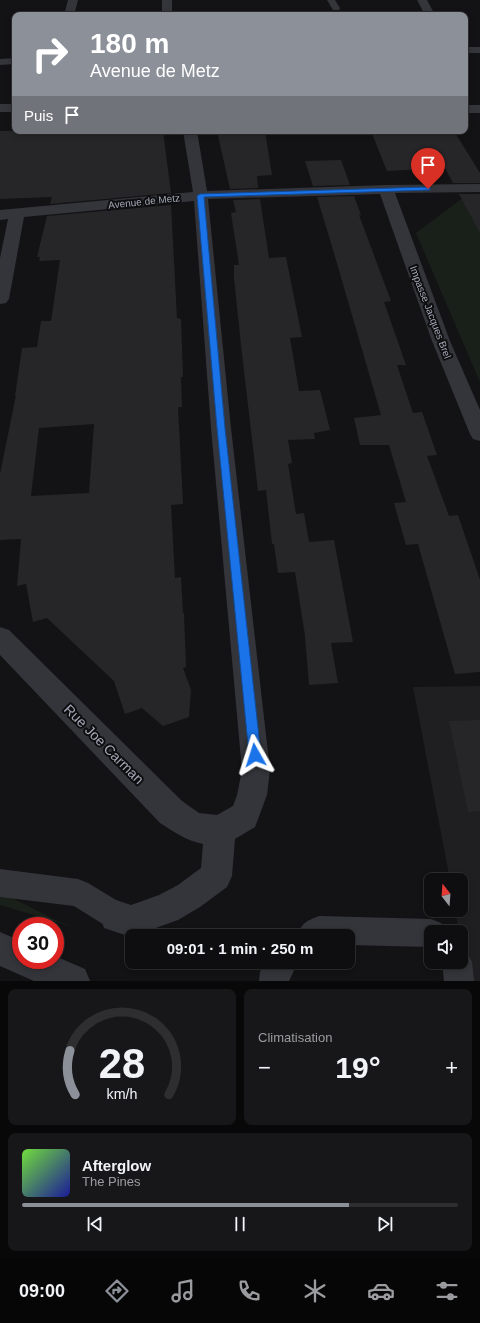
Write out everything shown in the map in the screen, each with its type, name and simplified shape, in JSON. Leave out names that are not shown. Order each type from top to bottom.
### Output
[{"type":"street","points":[[70,12],[73,0]]},
{"type":"street","points":[[167,0],[167,12]]},
{"type":"street","points":[[422,0],[428,12]]},
{"type":"street","points":[[468,50],[480,50]]},
{"type":"street","points":[[0,62],[12,61]]},
{"type":"street","points":[[0,108],[12,108]]},
{"type":"street","points":[[468,109],[480,109]]},
{"type":"street","points":[[116,916],[131,921],[167,909],[189,896],[216,876],[220,831],[244,816],[252,795],[256,770],[221,428],[200,196],[190,134]]},
{"type":"street","name":"Avenue de Metz","points":[[0,215],[200,196],[386,189],[480,188]]},
{"type":"street","name":"Impasse Jacques Brel","points":[[386,189],[441,341],[480,434]]},
{"type":"street","points":[[0,299],[17,213]]},
{"type":"street","name":"Rue Joe Carman","points":[[0,638],[171,812],[194,827],[220,831]]},
{"type":"street","points":[[0,948],[12,954]]},
{"type":"street","points":[[46,969],[73,981]]},
{"type":"lane","points":[[331,0],[336,8]]},
{"type":"lane","points":[[0,883],[78,893],[116,916]]},
{"type":"lane","points":[[355,933],[424,933]]},
{"type":"lane","points":[[274,981],[275,972],[277,969]]},
{"type":"lane","points":[[458,969],[459,981]]},
{"type":"shaded area","points":[[463,198],[480,198],[480,382],[416,233]]},
{"type":"shaded area","points":[[480,686],[480,981],[469,981],[467,969],[468,969],[468,925],[458,925],[456,917],[468,917],[468,873],[449,873],[413,687]]},
{"type":"shaded area","points":[[0,892],[50,917],[40,917],[0,905]]},
{"type":"building","points":[[0,131],[12,131],[12,134],[163,134],[171,193],[50,204],[52,197],[0,199]]},
{"type":"building","points":[[218,134],[265,134],[272,175],[257,176],[258,188],[230,189]]},
{"type":"building","points":[[372,134],[456,134],[480,173],[480,183],[453,183],[445,168],[387,171]]},
{"type":"building","points":[[341,160],[350,185],[313,186],[305,161]]},
{"type":"building","points":[[459,194],[480,194],[480,233]]},
{"type":"building","points":[[354,196],[361,215],[359,215],[391,301],[384,302],[406,365],[397,365],[413,413],[422,412],[437,455],[427,456],[449,516],[458,515],[480,580],[480,672],[455,674],[418,544],[406,545],[394,503],[406,502],[389,445],[360,445],[354,418],[381,415],[317,197]]},
{"type":"building","points":[[260,199],[269,258],[286,257],[302,337],[290,338],[299,391],[320,390],[330,430],[314,433],[315,439],[288,440],[292,463],[288,464],[296,514],[304,513],[309,542],[334,540],[353,642],[331,643],[338,683],[309,685],[305,636],[295,572],[278,573],[274,544],[272,544],[266,490],[258,491],[234,278],[234,265],[239,265],[231,213],[236,212],[233,200]]},
{"type":"building","points":[[171,205],[177,318],[181,319],[183,377],[181,377],[182,407],[178,407],[183,504],[171,505],[175,578],[181,577],[184,613],[186,667],[183,668],[191,690],[189,717],[163,726],[142,708],[125,714],[114,681],[47,618],[33,622],[26,584],[17,586],[21,539],[0,540],[0,474],[16,395],[15,396],[22,348],[37,347],[41,321],[51,321],[60,260],[39,261],[40,257],[37,257],[47,216]],"holes":[[[94,424],[89,493],[31,496],[39,428]]]},
{"type":"building","points":[[480,720],[480,811],[468,812],[449,721]]},
{"type":"route","points":[[255,755],[221,428],[200,196],[214,194],[428,189]]}]
